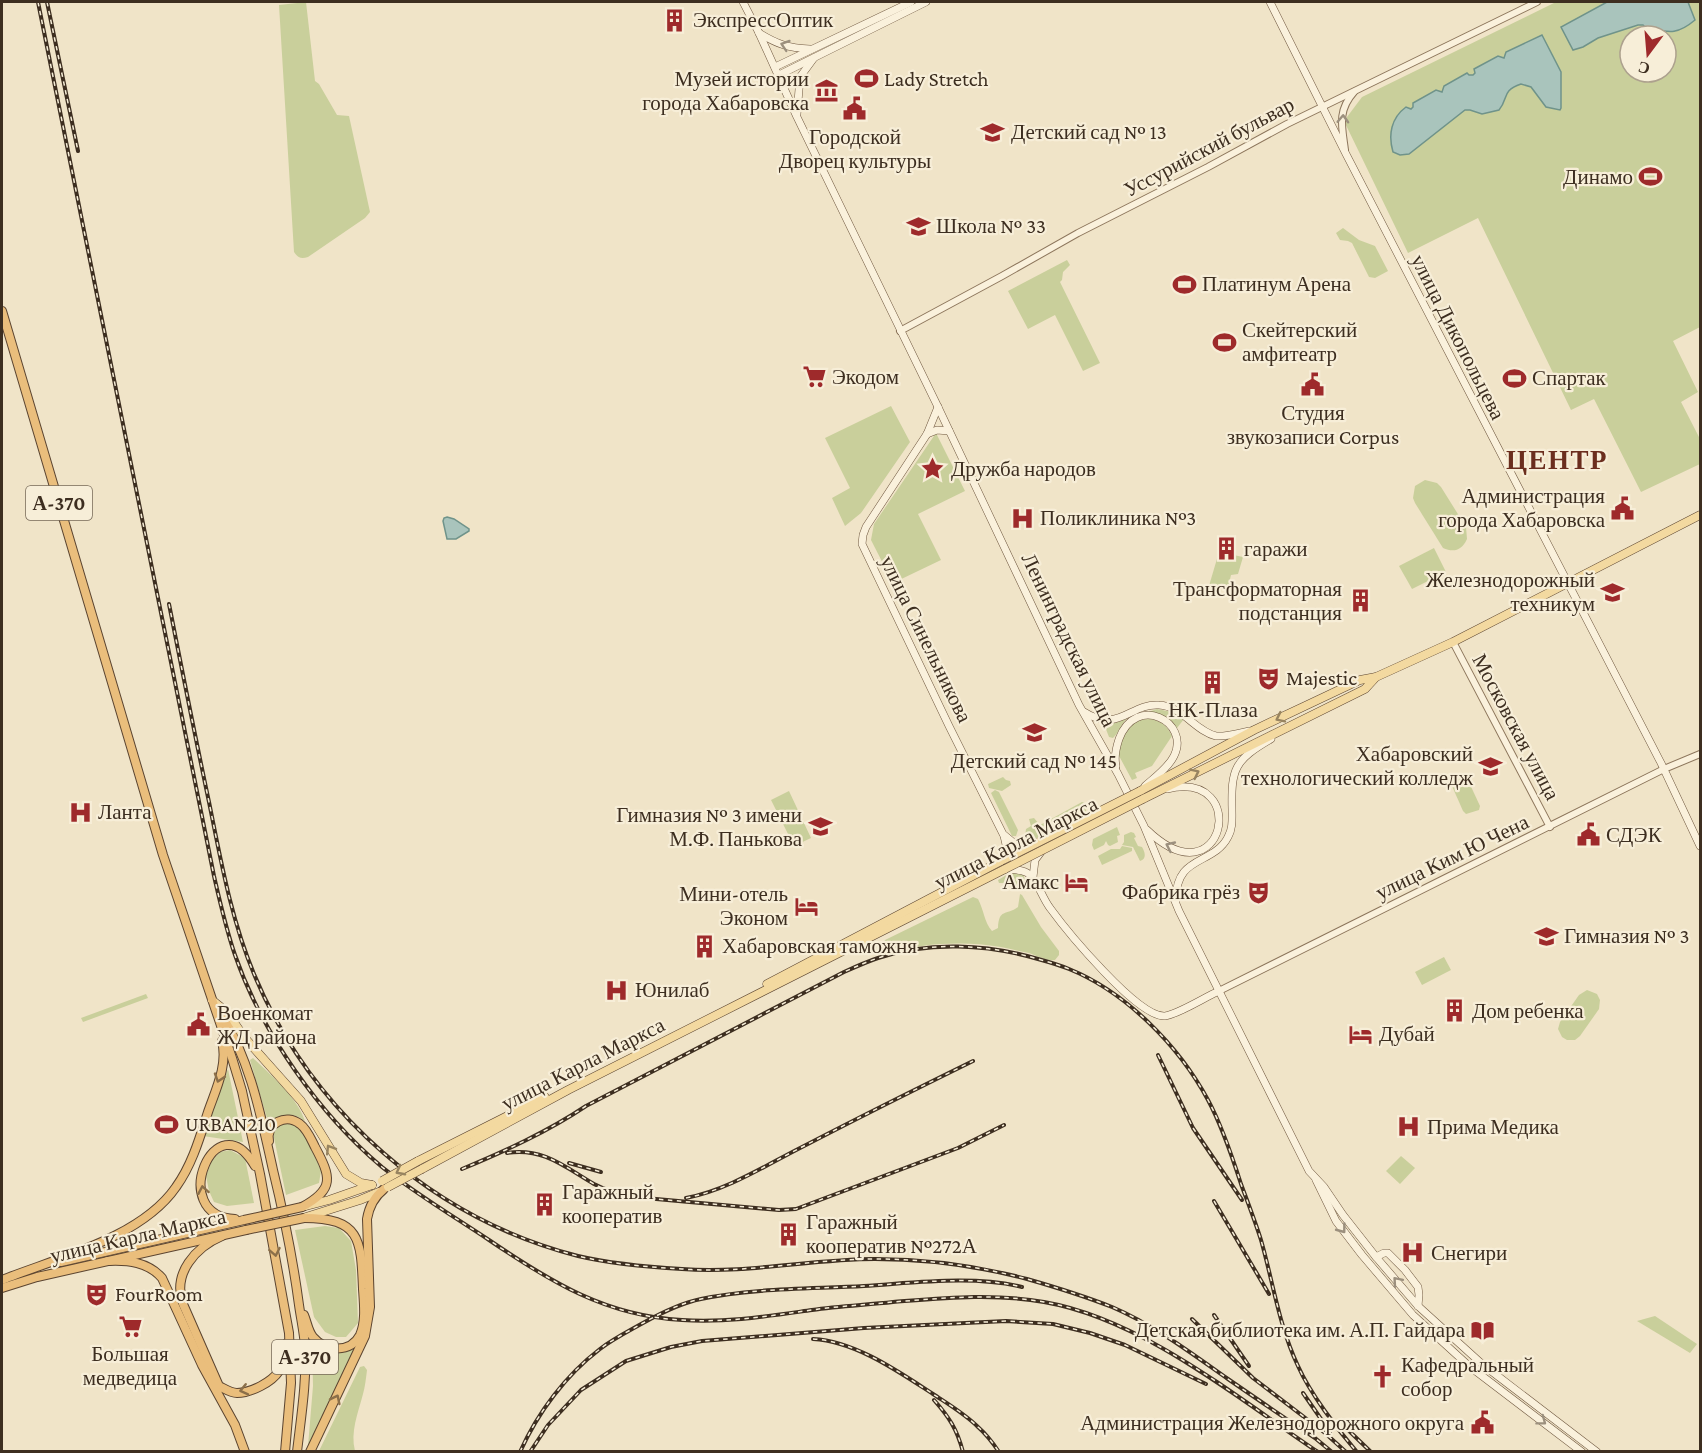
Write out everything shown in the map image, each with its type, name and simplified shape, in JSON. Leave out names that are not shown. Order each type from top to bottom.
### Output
[{"type":"highway","name":"А-370","points":[[2,311],[164,855],[242,1091],[260,1174],[289,1334],[291,1383],[285,1452]]},
{"type":"highway","name":"А-370","points":[[212,1000],[231,1028],[242,1053],[265,1133],[294,1264],[305,1347],[304,1384],[297,1452]]},
{"type":"highway","points":[[35,1269],[140,1223],[155,1211],[176,1188],[199,1140],[223,1068],[225,1051],[212,1000]]},
{"type":"highway","points":[[35,1269],[302,1207],[322,1193],[327,1172],[307,1131],[301,1124],[288,1119],[273,1125],[268,1135],[280,1197]]},
{"type":"highway","points":[[244,1220],[228,1219],[216,1215],[209,1209],[202,1191],[202,1173],[215,1149],[231,1146],[249,1155],[260,1174]]},
{"type":"highway","points":[[310,1452],[365,1336],[370,1307],[367,1219],[374,1199],[385,1186]]},
{"type":"highway","points":[[294,1264],[302,1307],[310,1332],[322,1345],[339,1349],[348,1347],[356,1341],[363,1322],[362,1256],[359,1245],[346,1226],[338,1222],[328,1219],[304,1218]]},
{"type":"highway","name":"улица Карла Маркса","points":[[2,1288],[37,1277],[304,1218]]},
{"type":"highway","points":[[222,1236],[207,1242],[192,1257],[184,1272],[181,1289],[183,1304],[219,1386],[240,1393],[271,1379],[281,1365],[289,1334]]},
{"type":"highway","points":[[108,1261],[140,1264],[152,1268],[162,1278],[202,1365],[235,1425],[245,1452]]},
{"type":"highway","name":"улица Карла Маркса","points":[[2,1280],[35,1269]]},
{"type":"main road","name":"Ленинградская улица","points":[[743,2],[1081,707],[1144,826],[1177,907],[1288,1131],[1315,1178]]},
{"type":"main road","points":[[779,75],[814,53],[911,2]]},
{"type":"main road","points":[[775,67],[814,53],[926,2]]},
{"type":"main road","name":"улица Дикопольцева","points":[[1270,2],[1701,846]]},
{"type":"main road","points":[[759,33],[793,49],[814,53]]},
{"type":"main road","points":[[797,117],[800,77],[814,53]]},
{"type":"main road","name":"улица Синельникова","points":[[938,407],[927,434],[869,522],[862,543],[949,726],[1004,834]]},
{"type":"main road","points":[[927,434],[937,430],[949,431]]},
{"type":"main road","name":"улица Карла Маркса","points":[[420,1165],[1044,849],[1254,730],[1360,680],[1376,677],[1453,642],[1701,515]]},
{"type":"main road","name":"улица Карла Маркса","points":[[420,1165],[1032,844],[1289,728],[1365,689],[1376,677]]},
{"type":"main road","points":[[1118,774],[1115,759],[1117,745],[1130,717],[1148,706],[1162,705],[1173,709],[1201,728],[1218,736],[1254,730]]},
{"type":"main road","points":[[1081,707],[1091,716],[1105,720],[1148,715],[1160,718],[1172,728],[1177,741],[1177,750],[1172,760],[1141,795]]},
{"type":"main road","points":[[1177,907],[1176,895],[1180,878],[1188,867],[1218,848],[1229,835],[1232,823],[1232,784],[1239,764],[1252,750],[1289,728]]},
{"type":"main road","points":[[1141,795],[1178,787],[1191,788],[1207,795],[1218,809],[1220,826],[1214,840],[1201,850],[1188,852],[1172,848],[1154,837],[1144,826]]},
{"type":"main road","points":[[1004,834],[1015,844],[1032,844]]},
{"type":"main road","points":[[1000,861],[1007,849],[1004,834]]},
{"type":"main road","points":[[1033,877],[1035,860],[1044,849]]},
{"type":"main road","points":[[1005,869],[1025,872],[1033,877],[1048,906],[1078,945],[1112,979],[1152,1013],[1161,1016],[1174,1013],[1219,991]]},
{"type":"main road","points":[[212,1000],[227,1012],[244,1037],[301,1101],[350,1178],[361,1183],[385,1186],[420,1165]]},
{"type":"main road","points":[[1315,1178],[1376,1257],[1418,1306],[1482,1364],[1597,1452]]},
{"type":"main road","points":[[1315,1178],[1336,1221],[1362,1256],[1413,1315],[1469,1366],[1582,1452]]},
{"type":"main road","points":[[302,1207],[372,1185]]},
{"type":"main road","name":"улица Карла Маркса","points":[[304,1218],[360,1200],[385,1186]]},
{"type":"main road","points":[[1376,1257],[1388,1253],[1413,1280],[1419,1291],[1418,1306]]},
{"type":"street","name":"Уссурийский бульвар","points":[[900,331],[1073,236],[1322,106],[1537,2]]},
{"type":"street","points":[[1346,154],[1342,115],[1346,101],[1356,89]]},
{"type":"street","name":"Московская улица","points":[[1453,642],[1550,827]]},
{"type":"street","name":"улица Ким Ю Чена","points":[[1219,991],[1664,770],[1701,754]]},
{"type":"green space","points":[[306,2],[315,81],[337,115],[349,116],[370,212],[365,218],[308,257],[303,258],[298,257],[294,252],[279,5]]},
{"type":"green space","points":[[1556,2],[1700,2],[1700,327],[1673,341],[1698,392],[1681,402],[1700,439],[1700,464],[1641,492],[1594,399],[1571,410],[1478,218],[1408,253],[1344,121],[1362,97]]},
{"type":"green space","points":[[1343,228],[1359,240],[1375,246],[1388,271],[1375,278],[1369,277],[1352,243],[1340,240],[1336,233]]},
{"type":"green space","points":[[1067,260],[1070,265],[1063,272],[1060,282],[1100,363],[1083,371],[1055,315],[1028,329],[1008,291]]},
{"type":"green space","points":[[891,406],[910,442],[861,513],[845,526],[832,498],[850,488],[825,438]]},
{"type":"green space","points":[[936,433],[965,491],[918,514],[941,560],[893,583],[871,540],[874,524]]},
{"type":"green space","points":[[1425,480],[1437,483],[1441,487],[1466,527],[1467,539],[1457,550],[1443,548],[1415,503],[1413,498],[1415,486]]},
{"type":"green space","points":[[1434,548],[1446,572],[1412,589],[1399,566]]},
{"type":"green space","points":[[1219,552],[1243,557],[1238,574],[1231,575],[1229,584],[1206,596]]},
{"type":"green space","points":[[1157,709],[1172,712],[1184,719],[1177,728],[1170,721],[1145,713]]},
{"type":"green space","points":[[1128,718],[1113,738],[1109,737],[1104,724]]},
{"type":"green space","points":[[1149,719],[1163,724],[1172,736],[1152,766],[1135,773],[1137,778],[1132,780],[1118,754],[1121,741],[1126,729],[1139,720]]},
{"type":"green space","points":[[1003,777],[1010,781],[1011,785],[1002,791],[989,788],[988,784]]},
{"type":"green space","points":[[1463,777],[1467,778],[1480,806],[1479,810],[1466,814],[1452,786],[1453,782]]},
{"type":"green space","points":[[995,790],[999,792],[1018,830],[1016,836],[1012,836],[991,793]]},
{"type":"green space","points":[[789,791],[811,838],[794,846],[771,800]]},
{"type":"green space","points":[[1082,802],[1087,804],[1086,811],[1035,839],[1025,836],[1026,829],[1031,826],[1029,819],[1034,818],[1042,824]]},
{"type":"green space","points":[[1117,827],[1120,835],[1117,836],[1118,842],[1110,846],[1106,841],[1104,845],[1094,850],[1093,839]]},
{"type":"green space","points":[[1131,832],[1136,837],[1134,838],[1138,846],[1144,851],[1144,857],[1140,861],[1133,847],[1122,845],[1124,835]]},
{"type":"green space","points":[[1122,846],[1132,848],[1132,851],[1102,865],[1098,856],[1111,849],[1120,849]]},
{"type":"green space","points":[[1017,871],[1023,874],[1028,888],[1011,883],[999,883],[998,880]]},
{"type":"green space","points":[[1020,894],[1059,951],[1055,960],[1001,947],[971,944],[943,944],[881,951],[885,940],[973,897],[978,899],[992,931],[998,928],[1000,918],[1004,913],[1018,907]]},
{"type":"green space","points":[[1444,957],[1451,970],[1422,985],[1415,972]]},
{"type":"green space","points":[[1587,990],[1597,994],[1600,1000],[1599,1009],[1580,1036],[1575,1040],[1567,1040],[1562,1037],[1558,1029],[1560,1022],[1579,995]]},
{"type":"green space","points":[[146,994],[148,998],[83,1022],[81,1018]]},
{"type":"green space","points":[[253,1058],[290,1095],[305,1121],[296,1116],[287,1115],[269,1125],[250,1060]]},
{"type":"green space","points":[[228,1069],[243,1142],[203,1136]]},
{"type":"green space","points":[[281,1124],[291,1124],[301,1129],[321,1171],[319,1183],[286,1195],[273,1133]]},
{"type":"green space","points":[[230,1150],[245,1158],[254,1203],[227,1206],[214,1202],[209,1191],[206,1176],[212,1160],[220,1152]]},
{"type":"green space","points":[[1401,1156],[1415,1168],[1400,1184],[1386,1171]]},
{"type":"green space","points":[[325,1226],[339,1228],[351,1241],[356,1270],[358,1323],[346,1337],[336,1337],[325,1332],[314,1317],[295,1230]]},
{"type":"green space","points":[[1655,1316],[1697,1344],[1690,1353],[1637,1321]]},
{"type":"green space","points":[[312,1342],[344,1352],[357,1348],[308,1446],[313,1386]]},
{"type":"green space","points":[[364,1366],[367,1370],[354,1430],[355,1451],[319,1451],[360,1367]]},
{"type":"water","points":[[1607,2],[1688,2],[1695,20],[1678,31],[1678,24],[1618,24],[1618,32],[1573,50],[1561,27]]},
{"type":"water","points":[[1542,35],[1561,72],[1560,110],[1546,107],[1531,87],[1521,84],[1508,92],[1499,110],[1482,114],[1465,110],[1409,154],[1400,155],[1393,152],[1392,127],[1397,116],[1406,107],[1411,109],[1413,103],[1436,90],[1442,92],[1444,86],[1467,73],[1473,75],[1474,69],[1498,56],[1504,58],[1506,52]]},
{"type":"water","points":[[447,517],[454,519],[469,531],[456,539],[447,539],[443,521]]},
{"type":"railway","points":[[38,2],[214,876],[226,925],[246,984],[260,1014],[295,1070],[336,1122],[382,1167],[421,1196],[557,1283],[604,1304],[654,1317],[715,1321],[832,1307],[950,1298],[987,1297],[1044,1302],[1081,1311],[1152,1342],[1221,1385],[1318,1452]]},
{"type":"railway","points":[[47,2],[78,151]]},
{"type":"railway","points":[[169,604],[227,890],[254,974],[278,1024],[308,1071],[343,1114],[383,1152],[427,1187],[474,1216],[525,1239],[578,1256],[604,1261],[669,1268],[730,1270],[827,1261],[894,1259],[971,1267],[1038,1282],[1112,1307],[1143,1322],[1315,1438],[1332,1452]]},
{"type":"railway","points":[[462,1169],[526,1140],[586,1106],[844,972],[874,960],[917,949],[958,946],[999,950],[1054,964],[1090,979],[1130,1006],[1166,1041],[1196,1080],[1222,1131],[1261,1240],[1291,1351],[1309,1388],[1357,1452]]},
{"type":"railway","points":[[1158,1055],[1193,1128],[1242,1200]]},
{"type":"railway","points":[[686,1198],[717,1189],[746,1176],[973,1061]]},
{"type":"railway","points":[[507,1153],[520,1152],[542,1156],[563,1165],[599,1186],[634,1197],[779,1210],[796,1209],[958,1148],[1004,1125]]},
{"type":"railway","points":[[569,1163],[601,1172]]},
{"type":"railway","points":[[1214,1201],[1269,1294]]},
{"type":"railway","points":[[520,1452],[535,1423],[554,1395],[588,1359],[621,1335],[686,1303],[721,1295],[761,1291],[923,1282],[984,1281],[1022,1287]]},
{"type":"railway","points":[[1214,1315],[1249,1366]]},
{"type":"railway","points":[[1192,1319],[1253,1378],[1346,1452]]},
{"type":"railway","points":[[530,1452],[548,1425],[581,1390],[626,1361],[671,1347],[702,1341],[864,1328],[1006,1321],[1053,1324],[1125,1345],[1206,1384]]},
{"type":"railway","points":[[813,1339],[845,1345],[891,1367],[968,1418],[999,1452]]},
{"type":"railway","points":[[1303,1393],[1330,1432]]},
{"type":"railway","points":[[934,1400],[952,1424],[963,1452]]},
{"type":"railway","points":[[1345,1427],[1371,1452]]},
{"type":"place","name":"ЭкспрессОптик","points":[[675,20]]},
{"type":"place","name":"Lady Stretch","points":[[866,79]]},
{"type":"place","name":"Музей истории города Хабаровска","points":[[827,91]]},
{"type":"place","name":"Городской Дворец культуры","points":[[855,109]]},
{"type":"place","name":"Детский сад № 13","points":[[993,132]]},
{"type":"place","name":"Динамо","points":[[1651,177]]},
{"type":"place","name":"Школа № 33","points":[[918,226]]},
{"type":"place","name":"Платинум Арена","points":[[1184,284]]},
{"type":"place","name":"Скейтерский амфитеатр","points":[[1224,342]]},
{"type":"place","name":"Экодом","points":[[814,377]]},
{"type":"place","name":"Спартак","points":[[1514,378]]},
{"type":"place","name":"Студия звукозаписи Corpus","points":[[1313,385]]},
{"type":"place","name":"Дружба народов","points":[[933,469]]},
{"type":"place","name":"Администрация города Хабаровска","points":[[1623,508]]},
{"type":"place","name":"Поликлиника №3","points":[[1022,518]]},
{"type":"place","name":"гаражи","points":[[1226,549]]},
{"type":"place","name":"Железнодорожный техникум","points":[[1613,592]]},
{"type":"place","name":"Трансформаторная подстанция","points":[[1360,601]]},
{"type":"place","name":"Majestic","points":[[1268,678]]},
{"type":"place","name":"НК-Плаза","points":[[1213,682]]},
{"type":"place","name":"Детский сад № 145","points":[[1034,733]]},
{"type":"place","name":"Хабаровский технологический колледж","points":[[1491,766]]},
{"type":"place","name":"Ланта","points":[[80,812]]},
{"type":"place","name":"Гимназия № 3 имени М.Ф. Панькова","points":[[820,827]]},
{"type":"place","name":"СДЭК","points":[[1588,835]]},
{"type":"place","name":"Амакс","points":[[1077,882]]},
{"type":"place","name":"Фабрика грёз","points":[[1258,892]]},
{"type":"place","name":"Мини-отель Эконом","points":[[806,906]]},
{"type":"place","name":"Гимназия № 3","points":[[1546,936]]},
{"type":"place","name":"Хабаровская таможня","points":[[704,946]]},
{"type":"place","name":"Юнилаб","points":[[617,990]]},
{"type":"place","name":"Дом ребенка","points":[[1454,1011]]},
{"type":"place","name":"Военкомат ЖД района","points":[[199,1025]]},
{"type":"place","name":"Дубай","points":[[1361,1034]]},
{"type":"place","name":"URBAN210","points":[[167,1124]]},
{"type":"place","name":"Прима Медика","points":[[1409,1127]]},
{"type":"place","name":"Гаражный кооператив","points":[[544,1204]]},
{"type":"place","name":"Гаражный кооператив №272А","points":[[788,1234]]},
{"type":"place","name":"Снегири","points":[[1413,1253]]},
{"type":"place","name":"FourRoom","points":[[97,1294]]},
{"type":"place","name":"Большая медведица","points":[[130,1326]]},
{"type":"place","name":"Детская библиотека им. А.П. Гайдара","points":[[1483,1330]]},
{"type":"place","name":"Кафедральный собор","points":[[1383,1377]]},
{"type":"place","name":"Администрация Железнодорожного округа","points":[[1482,1423]]},
{"type":"district","name":"ЦЕНТР","points":[[1557,460]]}]
